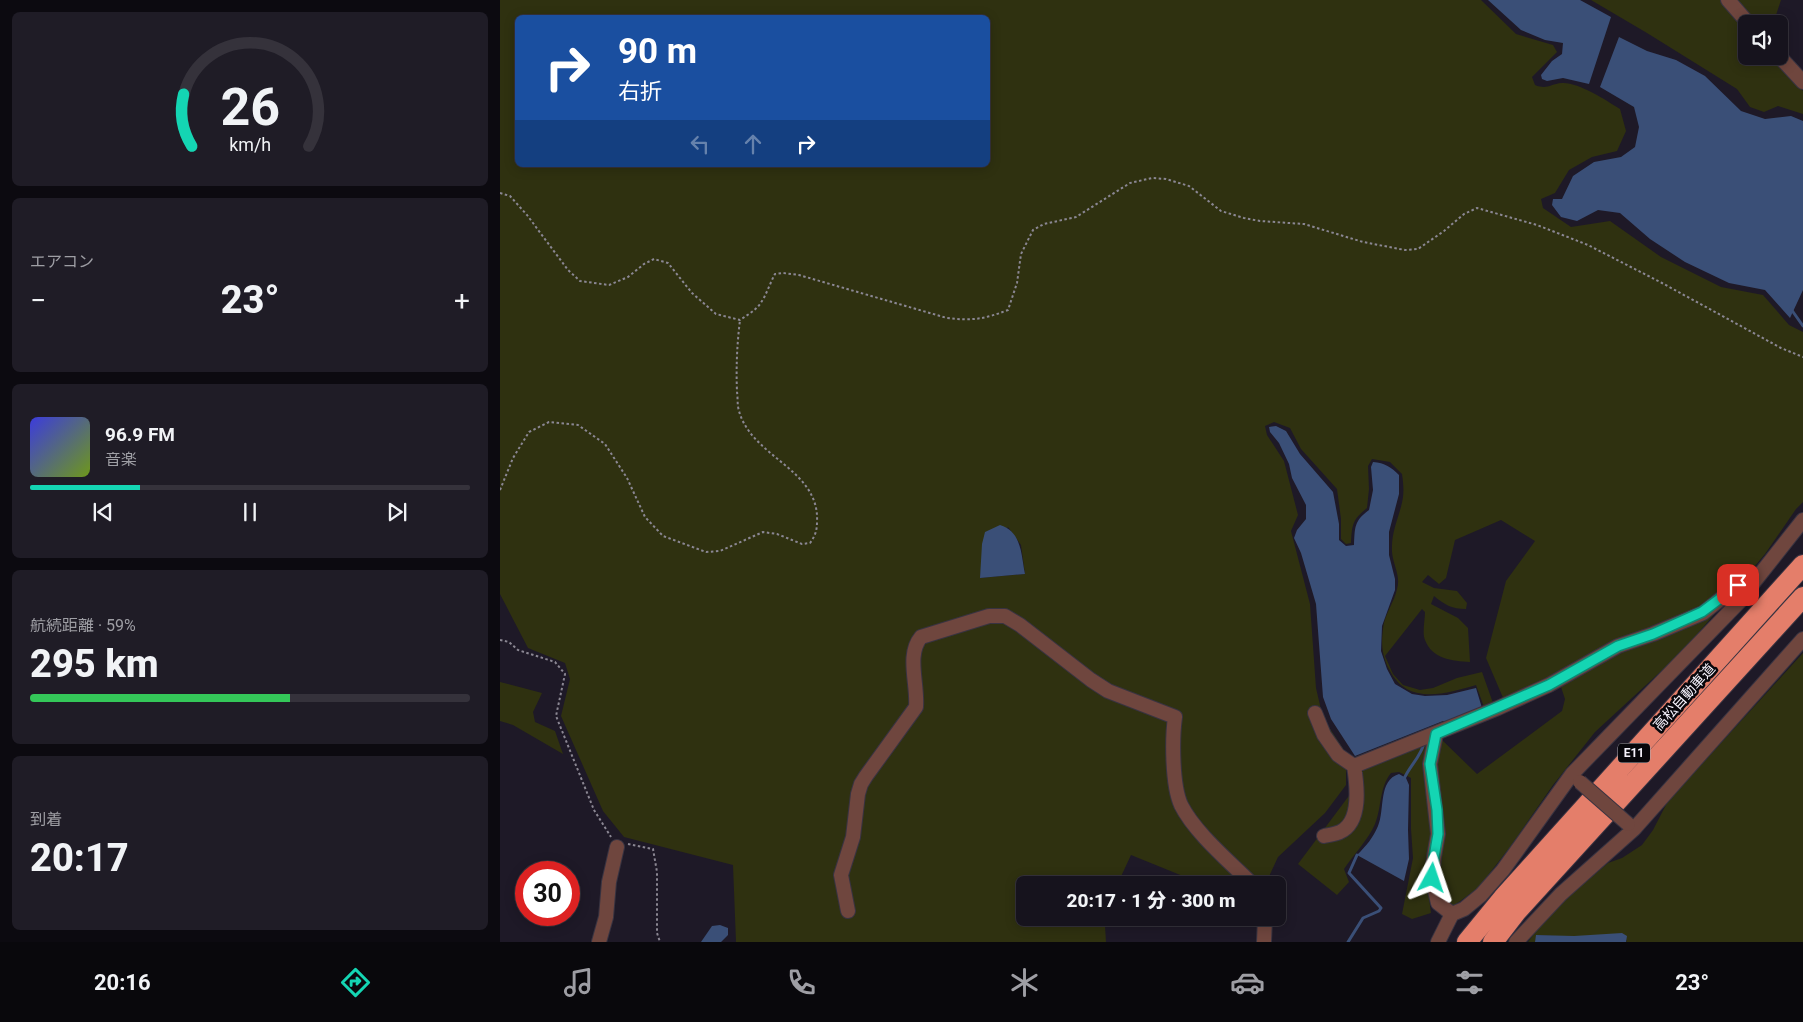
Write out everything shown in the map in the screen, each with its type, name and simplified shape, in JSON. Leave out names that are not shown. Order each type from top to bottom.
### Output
[{"type":"highway","name":"高松自動車道","points":[[1467,942],[1503,898],[1803,565]]},
{"type":"highway","name":"高松自動車道","points":[[1493,942],[1517,911],[1803,597]]},
{"type":"street","points":[[1728,0],[1742,15]]},
{"type":"street","points":[[1787,65],[1803,82]]},
{"type":"street","points":[[1438,942],[1452,914],[1464,910],[1481,895],[1576,778],[1744,597],[1803,521]]},
{"type":"street","points":[[1354,766],[1549,685],[1618,646],[1653,634],[1702,612],[1738,585],[1754,582]]},
{"type":"street","points":[[848,911],[841,875],[852,837],[858,794],[866,776],[916,707],[917,694],[913,654],[915,644],[921,637],[989,616],[1005,616],[1020,624],[1091,680],[1108,691],[1175,717],[1172,734],[1175,779],[1181,804],[1197,827],[1244,876]]},
{"type":"street","points":[[1516,942],[1561,894],[1631,827],[1803,640]]},
{"type":"street","points":[[1315,713],[1324,735],[1338,755],[1354,766],[1357,790],[1356,806],[1351,823],[1341,832],[1324,836]]},
{"type":"street","points":[[1427,737],[1437,810],[1438,834],[1432,878],[1438,903],[1452,914]]},
{"type":"street","points":[[1576,778],[1631,827]]},
{"type":"street","points":[[599,942],[606,917],[609,882],[617,847]]},
{"type":"street","points":[[1264,942],[1265,926]]},
{"type":"path","points":[[500,490],[514,458],[529,432],[549,422],[578,425],[605,444],[627,478],[646,517],[663,536],[706,552],[720,551],[763,532],[776,534],[802,544],[810,543],[815,537],[818,516],[813,495],[804,482],[756,439],[744,423],[738,410],[736,357],[740,320],[760,304],[776,274],[799,275],[947,318],[969,320],[993,316],[1008,310],[1017,282],[1020,254],[1032,230],[1044,224],[1076,217],[1130,183],[1152,178],[1166,179],[1189,186],[1221,211],[1244,218],[1304,224],[1363,242],[1405,250],[1418,249],[1464,214],[1477,208],[1537,225],[1588,245],[1781,348],[1803,357]]},
{"type":"path","points":[[500,193],[510,196],[527,215],[568,270],[580,281],[609,285],[628,277],[644,264],[654,260],[661,261],[668,263],[692,293],[716,314],[740,320]]},
{"type":"path","points":[[500,640],[509,642],[518,650],[555,662],[565,674],[556,716],[594,810],[617,847],[628,844],[653,849],[657,872],[657,933],[660,942]]},
{"type":"green space","points":[[500,0],[1481,0],[1516,34],[1553,45],[1557,52],[1532,77],[1535,85],[1546,87],[1569,83],[1592,92],[1620,109],[1626,131],[1617,151],[1592,157],[1569,170],[1555,193],[1541,199],[1543,208],[1571,227],[1610,221],[1661,257],[1721,287],[1763,295],[1789,325],[1803,332],[1803,502],[1796,509],[1765,554],[1684,650],[1595,732],[1553,785],[1510,847],[1478,888],[1452,907],[1442,900],[1438,857],[1444,832],[1437,761],[1441,739],[1477,774],[1562,711],[1565,699],[1557,675],[1504,700],[1486,658],[1506,581],[1535,541],[1501,520],[1455,540],[1446,578],[1439,584],[1428,575],[1422,582],[1434,588],[1457,591],[1467,603],[1466,609],[1457,608],[1445,604],[1434,596],[1431,604],[1458,618],[1468,628],[1470,662],[1443,658],[1432,651],[1424,637],[1425,612],[1422,609],[1385,656],[1393,674],[1403,685],[1420,690],[1433,688],[1457,678],[1482,672],[1493,703],[1484,707],[1476,685],[1440,694],[1416,693],[1406,688],[1397,681],[1389,669],[1383,654],[1382,645],[1384,624],[1398,584],[1392,544],[1403,497],[1402,474],[1390,462],[1372,459],[1368,466],[1369,489],[1367,508],[1356,520],[1351,543],[1346,544],[1341,539],[1341,519],[1337,489],[1301,449],[1290,428],[1274,422],[1265,426],[1267,435],[1284,461],[1298,515],[1291,531],[1310,604],[1316,688],[1323,718],[1346,753],[1346,785],[1325,813],[1278,857],[1269,876],[1183,876],[1131,855],[1121,876],[1016,876],[1016,926],[1105,926],[1106,942],[736,942],[733,865],[624,837],[603,811],[561,716],[570,679],[565,663],[528,648],[500,594]],"holes":[[[1008,527],[1021,545],[1025,574],[980,578],[982,565]]]},
{"type":"green space","points":[[1591,0],[1781,0],[1776,15],[1738,15],[1738,65],[1777,65],[1803,91],[1803,114],[1778,106],[1764,112],[1750,107],[1737,89]]},
{"type":"green space","points":[[1803,653],[1803,942],[1626,942],[1627,940],[1537,935],[1535,942],[1528,942],[1558,905],[1608,863],[1622,858],[1642,845],[1653,830],[1668,801]]},
{"type":"green space","points":[[500,682],[542,693],[533,712],[535,722],[555,731],[563,754],[513,725],[500,721]]},
{"type":"green space","points":[[1431,741],[1434,830],[1426,876],[1431,913],[1412,919],[1402,914],[1413,858],[1411,778],[1399,772],[1391,773],[1387,779],[1375,824],[1344,869],[1349,882],[1337,895],[1298,864],[1357,785],[1359,768]]},
{"type":"water","points":[[1488,0],[1580,0],[1611,17],[1589,84],[1563,78],[1547,81],[1542,79],[1541,75],[1552,61],[1562,54],[1563,43],[1545,40],[1521,30]]},
{"type":"water","points":[[1619,37],[1647,51],[1676,60],[1705,76],[1741,111],[1765,119],[1791,116],[1803,121],[1803,290],[1790,318],[1765,290],[1729,283],[1685,262],[1650,239],[1620,213],[1598,210],[1577,221],[1561,217],[1552,205],[1553,199],[1562,199],[1573,176],[1594,162],[1621,157],[1635,147],[1639,127],[1634,107],[1600,87]]},
{"type":"water","points":[[1276,426],[1286,431],[1300,454],[1333,492],[1339,524],[1339,540],[1346,546],[1354,545],[1356,525],[1360,518],[1369,510],[1373,490],[1371,467],[1373,462],[1387,466],[1399,475],[1399,494],[1389,532],[1389,555],[1395,579],[1395,590],[1382,626],[1381,651],[1387,669],[1395,684],[1412,694],[1425,696],[1447,695],[1476,688],[1482,708],[1449,722],[1443,721],[1355,756],[1331,719],[1323,697],[1316,604],[1301,553],[1294,538],[1297,530],[1306,519],[1306,505],[1292,478],[1289,464],[1279,443],[1270,432],[1269,427]]},
{"type":"water","points":[[1000,525],[1007,528],[1017,538],[1025,574],[980,578],[982,544],[985,532]]},
{"type":"water","points":[[1399,774],[1406,778],[1409,785],[1409,859],[1404,881],[1357,855],[1369,842],[1378,826],[1383,796],[1388,782],[1392,777]]},
{"type":"water","points":[[720,925],[728,928],[728,935],[721,942],[701,942],[712,926]]},
{"type":"water","points":[[1622,933],[1627,936],[1626,942],[1535,942],[1536,935],[1574,936]]},
{"type":"waterway","points":[[1791,309],[1803,326]]},
{"type":"waterway","points":[[1403,781],[1424,743]]},
{"type":"waterway","points":[[1348,942],[1363,918],[1379,911],[1381,908],[1349,873],[1357,855]]},
{"type":"route","points":[[1432,878],[1438,834],[1437,810],[1430,764],[1436,734],[1549,685],[1618,646],[1653,634],[1702,612],[1738,585]]}]
